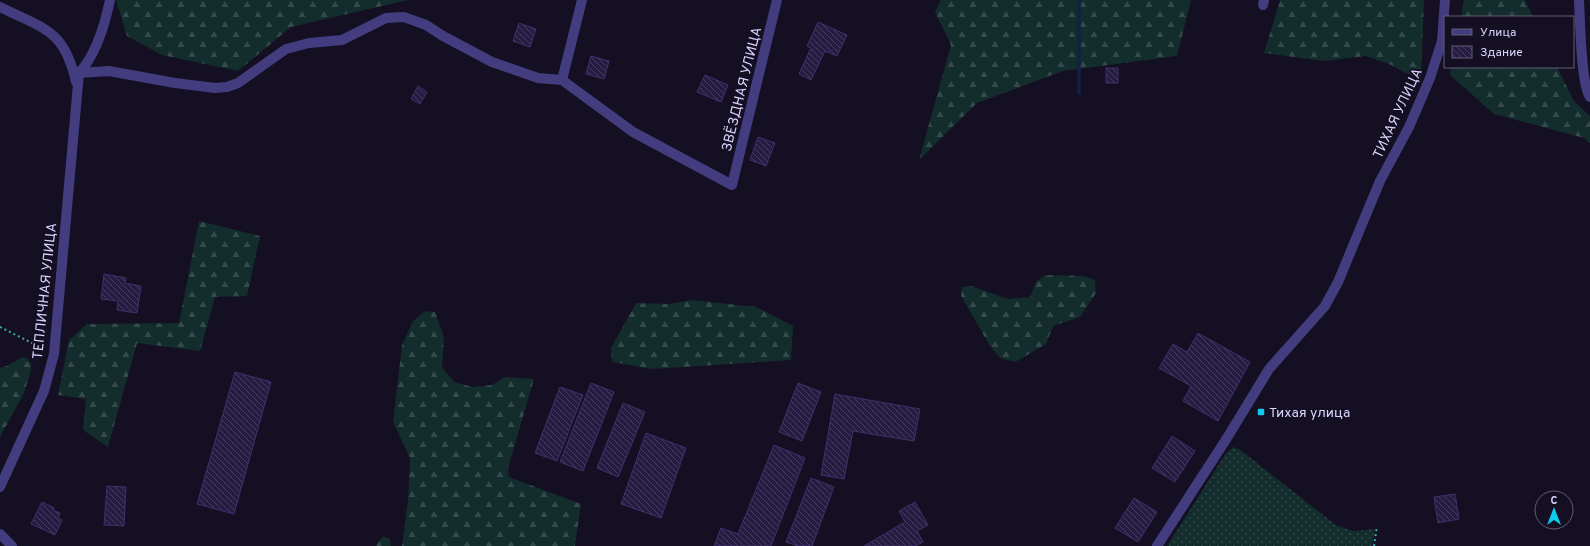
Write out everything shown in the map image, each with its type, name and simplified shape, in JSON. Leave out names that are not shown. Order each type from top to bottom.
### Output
[{"type":"street","points":[[78,94],[80,73],[85,67],[93,51],[110,0]]},
{"type":"street","points":[[80,73],[109,71],[175,83],[215,88],[227,87],[238,83],[286,49],[309,43],[342,40],[386,18],[404,17],[426,25],[443,36],[492,62],[538,78],[562,80],[582,0]]},
{"type":"street","name":"ЗВЁЗДНАЯ УЛИЦА","points":[[562,80],[633,132],[732,185],[777,0]]},
{"type":"street","name":"ТИХАЯ УЛИЦА","points":[[1157,546],[1227,438],[1269,369],[1325,306],[1338,282],[1380,181],[1412,120],[1430,78],[1442,41],[1445,0]]},
{"type":"street","points":[[1579,0],[1588,95]]},
{"type":"street","points":[[0,7],[54,34],[65,48],[70,59],[78,94]]},
{"type":"street","name":"ТЕПЛИЧНАЯ УЛИЦА","points":[[0,487],[44,391],[54,354],[78,94]]},
{"type":"street","points":[[0,534],[12,546]]},
{"type":"path","points":[[0,327],[54,354]]},
{"type":"path","points":[[1374,546],[1377,526]]},
{"type":"green space","points":[[116,0],[408,0],[291,27],[238,71],[162,55],[127,36]]},
{"type":"green space","points":[[941,0],[1191,0],[1177,56],[1063,71],[977,103],[919,160],[951,45],[935,12]]},
{"type":"green space","points":[[1280,0],[1424,0],[1421,78],[1366,56],[1324,61],[1264,53]]},
{"type":"green space","points":[[1464,0],[1525,0],[1533,16],[1461,16]]},
{"type":"green space","points":[[1451,68],[1558,68],[1574,101],[1590,116],[1590,143],[1584,138],[1494,114],[1450,75]]},
{"type":"green space","points":[[199,221],[260,236],[247,296],[215,297],[200,351],[137,343],[108,447],[83,430],[86,399],[58,395],[69,340],[87,324],[179,323]]},
{"type":"green space","points":[[1045,275],[1084,276],[1095,280],[1096,293],[1080,317],[1053,326],[1046,344],[1015,362],[1000,358],[990,346],[961,296],[962,287],[971,286],[1008,299],[1030,297],[1036,282]]},
{"type":"green space","points":[[692,300],[756,307],[793,326],[791,360],[652,369],[612,362],[611,348],[636,303],[669,304]]},
{"type":"green space","points":[[425,311],[435,312],[444,337],[442,367],[454,382],[473,387],[492,385],[505,377],[534,379],[508,468],[509,477],[581,504],[575,546],[402,546],[408,500],[410,458],[393,422],[402,345],[413,321]]},
{"type":"green space","points":[[22,357],[28,359],[31,364],[31,371],[23,395],[0,437],[0,368],[7,366]]},
{"type":"green space","points":[[1233,447],[1239,449],[1336,525],[1353,531],[1375,529],[1372,546],[1167,546],[1226,453]]},
{"type":"green space","points":[[383,536],[390,539],[391,546],[376,546]]},
{"type":"building","points":[[818,22],[847,35],[837,56],[825,51],[811,80],[799,74],[811,48],[807,46]]},
{"type":"building","points":[[519,23],[536,29],[530,47],[513,41]]},
{"type":"building","points":[[591,56],[609,61],[604,79],[586,74]]},
{"type":"building","points":[[1106,68],[1118,68],[1118,83],[1106,83]]},
{"type":"building","points":[[705,75],[728,85],[721,102],[697,92]]},
{"type":"building","points":[[418,86],[427,92],[420,104],[411,99]]},
{"type":"building","points":[[758,137],[775,143],[766,166],[750,160]]},
{"type":"building","points":[[104,274],[126,278],[125,283],[141,286],[137,313],[117,310],[118,301],[101,299]]},
{"type":"building","points":[[1198,333],[1250,362],[1218,421],[1183,401],[1191,386],[1159,368],[1173,344],[1187,352]]},
{"type":"building","points":[[235,372],[271,382],[234,514],[197,504]]},
{"type":"building","points":[[591,383],[614,392],[583,471],[560,462]]},
{"type":"building","points":[[798,383],[821,392],[802,441],[779,432]]},
{"type":"building","points":[[560,387],[583,395],[557,461],[535,453]]},
{"type":"building","points":[[835,394],[920,409],[914,441],[853,431],[844,479],[821,475]]},
{"type":"building","points":[[623,403],[645,412],[618,477],[597,468]]},
{"type":"building","points":[[646,433],[686,448],[661,518],[621,504]]},
{"type":"building","points":[[1172,436],[1195,451],[1175,482],[1152,468]]},
{"type":"building","points":[[774,445],[805,458],[771,546],[714,546],[721,528],[738,534]]},
{"type":"building","points":[[811,478],[834,487],[812,546],[798,546],[786,542]]},
{"type":"building","points":[[107,486],[126,487],[124,526],[104,525]]},
{"type":"building","points":[[1455,494],[1459,519],[1438,523],[1434,497]]},
{"type":"building","points":[[1134,498],[1157,512],[1138,542],[1115,528]]},
{"type":"building","points":[[42,502],[60,513],[58,518],[62,520],[55,535],[31,524]]},
{"type":"building","points":[[915,502],[928,525],[917,531],[923,542],[915,546],[864,546],[905,522],[899,511]]},
{"type":"waterway","points":[[1079,0],[1079,93]]},
{"type":"place","name":"Тихая улица","points":[[1261,412]]}]
